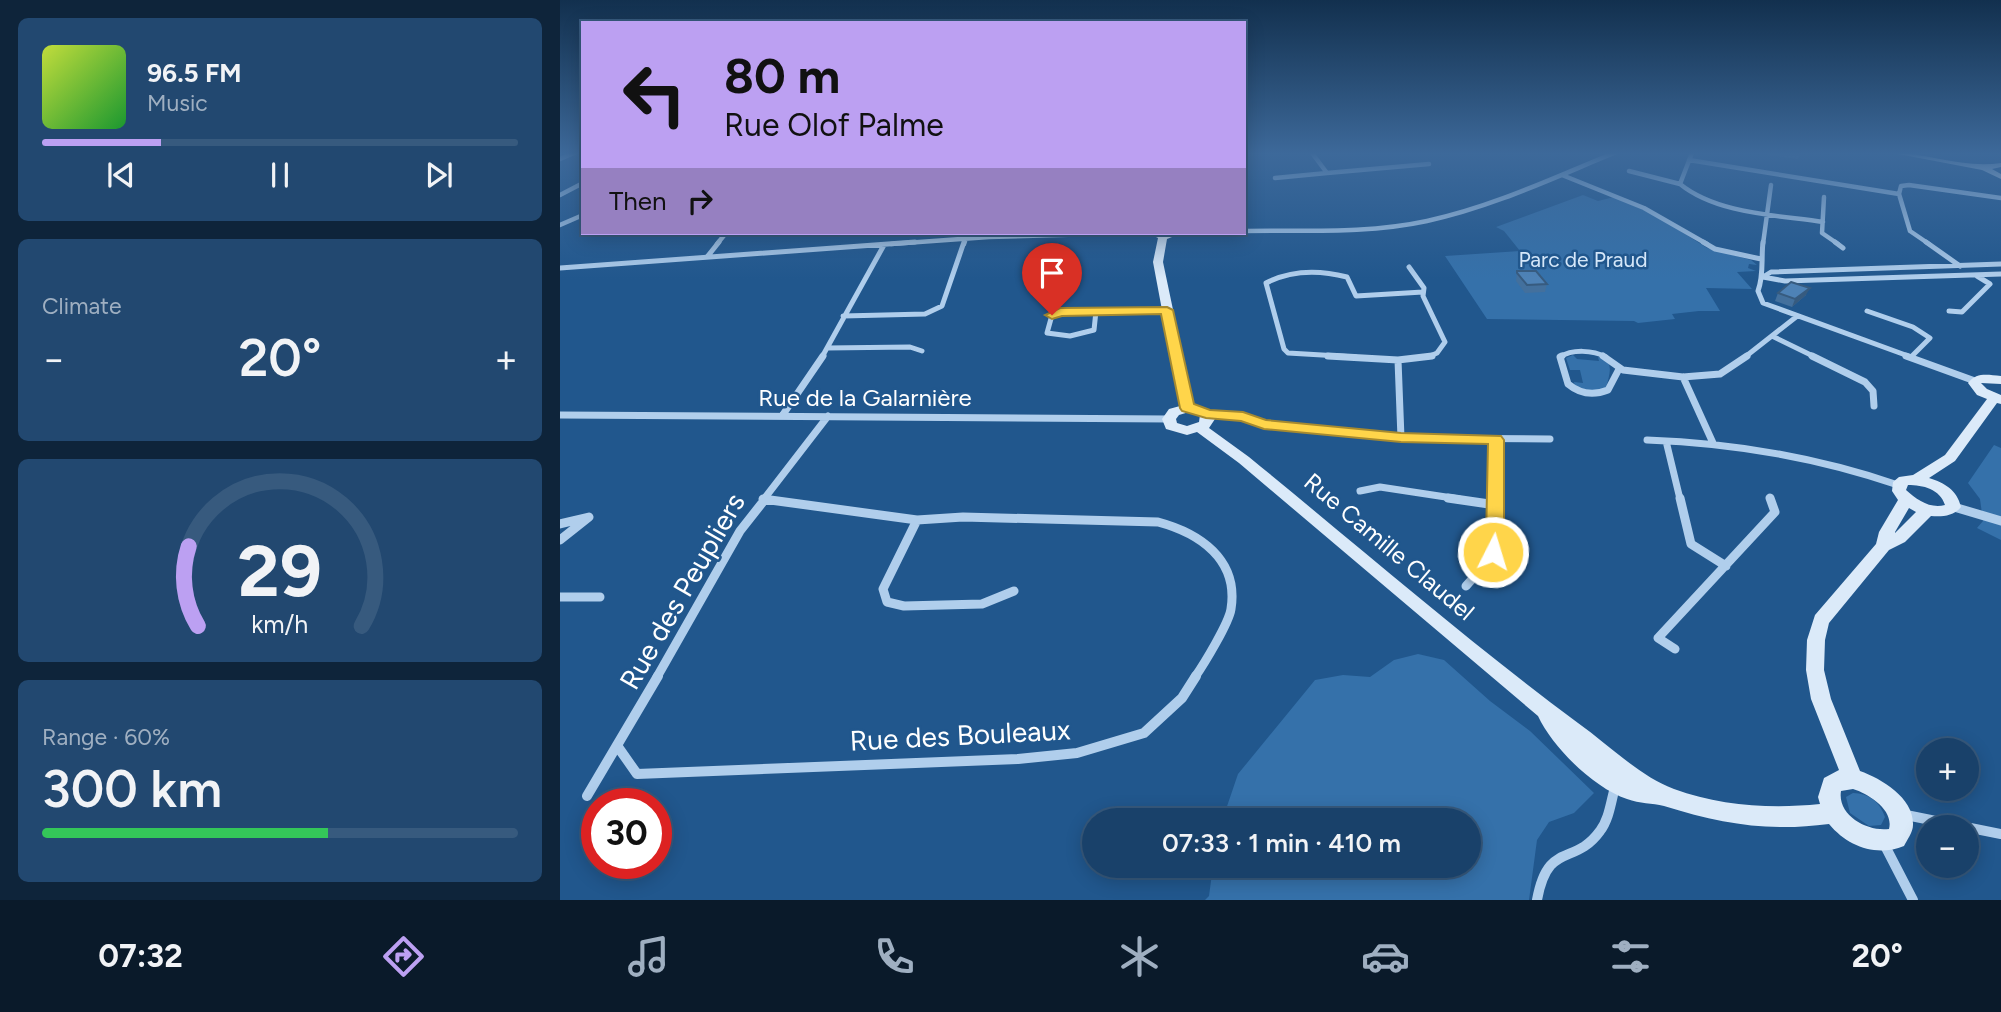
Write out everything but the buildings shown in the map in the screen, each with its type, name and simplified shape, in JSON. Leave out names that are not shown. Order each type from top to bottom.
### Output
[{"type":"street","points":[[1246,231],[1378,226],[1429,221],[1504,195]]},
{"type":"street","points":[[1612,195],[1644,208],[1715,249],[1761,260]]},
{"type":"street","points":[[1697,195],[1719,204],[1823,222]]},
{"type":"street","points":[[1771,195],[1761,260],[1763,277],[1758,295],[1763,303],[1975,381],[1985,378],[2001,380]]},
{"type":"street","points":[[1899,195],[1910,231],[1990,284],[1962,312],[1949,311]]},
{"type":"street","points":[[1980,195],[2001,198]]},
{"type":"street","points":[[1824,197],[1822,233],[1843,248]]},
{"type":"street","points":[[560,225],[581,216]]},
{"type":"street","points":[[707,257],[724,235]]},
{"type":"street","points":[[928,241],[931,235]]},
{"type":"street","points":[[560,268],[928,241],[1075,235]]},
{"type":"street","points":[[1157,235],[1158,262],[1187,408]]},
{"type":"street","points":[[843,316],[925,314],[936,311],[942,306],[967,239]]},
{"type":"street","points":[[782,416],[815,372],[843,316],[884,245]]},
{"type":"street","points":[[1763,277],[1771,272],[2001,264]]},
{"type":"street","points":[[1409,267],[1420,281],[1423,292],[1423,296],[1445,338],[1444,346],[1429,357],[1398,360],[1288,353],[1284,349],[1266,282],[1276,277],[1334,273],[1348,277],[1356,296],[1423,292]]},
{"type":"street","points":[[1861,269],[1874,279]]},
{"type":"street","points":[[1763,277],[1782,281],[2001,274]]},
{"type":"street","points":[[1096,311],[1094,330],[1087,334],[1052,336],[1047,333],[1052,315],[1060,312],[1096,311],[1167,310]]},
{"type":"street","points":[[1867,312],[1913,327],[1930,338],[1911,357]]},
{"type":"street","points":[[1619,369],[1608,390],[1599,394],[1584,393],[1568,384],[1560,357],[1569,352],[1598,353],[1609,358],[1619,369],[1683,377],[1727,372],[1796,317]]},
{"type":"street","points":[[1772,336],[1865,382],[1873,391],[1874,406]]},
{"type":"street","points":[[827,348],[910,347],[922,351]]},
{"type":"street","points":[[1398,360],[1401,438]]},
{"type":"street","points":[[1683,377],[1713,443]]},
{"type":"street","points":[[1916,480],[1950,458],[1998,399],[1978,389],[1975,381]]},
{"type":"street","points":[[1206,414],[1207,422],[1200,428],[1179,430],[1171,426],[1169,419],[1174,412],[1187,408],[1198,409],[1206,414],[1243,417],[1264,424],[1401,438],[1550,439]]},
{"type":"street","name":"Rue de la Galarnière","points":[[560,415],[1169,419]]},
{"type":"street","name":"Rue des Peupliers","points":[[592,788],[740,531],[828,416]]},
{"type":"street","name":"Rue Camille Claudel","points":[[1200,428],[1244,460],[1543,709],[1571,727],[1615,765],[1661,794],[1760,819],[1790,820],[1835,813]]},
{"type":"street","points":[[1466,586],[1482,570],[1493,552],[1496,440]]},
{"type":"street","points":[[1647,440],[1713,443],[1801,457],[1902,492],[1930,510],[1946,511],[1953,507],[2001,521]]},
{"type":"street","points":[[1666,440],[1691,544],[1726,566]]},
{"type":"street","points":[[1944,490],[1943,480],[1950,458]]},
{"type":"street","points":[[1883,547],[1905,480],[1916,480],[1944,490],[1953,500],[1953,507]]},
{"type":"street","points":[[1360,491],[1380,487],[1496,505]]},
{"type":"street","points":[[1675,649],[1658,638],[1775,512],[1770,497]]},
{"type":"street","name":"Rue des Bouleaux","points":[[618,747],[637,774],[1018,759],[1077,753],[1144,733],[1182,698],[1231,610],[1229,576],[1210,545],[1180,528],[1158,522],[963,517],[917,520],[763,499]]},
{"type":"street","points":[[1853,779],[1821,699],[1815,670],[1816,640],[1821,620],[1883,547],[1899,538],[1919,517],[1930,510]]},
{"type":"street","points":[[560,524],[589,517],[560,540]]},
{"type":"street","points":[[917,520],[883,589],[887,603],[904,606],[982,604],[1014,591]]},
{"type":"street","points":[[560,597],[600,597]]},
{"type":"street","name":"Rue Camille Claudel","points":[[1543,709],[1576,749],[1605,776],[1645,796],[1661,794]]},
{"type":"street","points":[[1853,779],[1880,792],[1899,814],[1902,826],[1899,835],[1882,842],[1854,832],[1835,813],[1828,798],[1831,785],[1840,780],[1853,779]]},
{"type":"street","points":[[1537,900],[1539,881],[1544,870],[1553,861],[1599,832],[1616,783]]},
{"type":"street","points":[[1899,814],[2001,834]]},
{"type":"street","points":[[1882,842],[1913,900]]},
{"type":"green space","name":"Parc de Praud","points":[[1583,195],[1598,201],[1614,197],[1657,216],[1707,248],[1751,260],[1757,265],[1749,264],[1748,268],[1756,271],[1737,272],[1752,289],[1706,288],[1720,311],[1672,314],[1675,319],[1638,323],[1487,319],[1445,256],[1520,251],[1504,231],[1496,227]]},
{"type":"green space","points":[[1573,355],[1577,359],[1599,361],[1598,357],[1607,362],[1610,374],[1606,388],[1596,392],[1575,387],[1574,382],[1583,383],[1580,370],[1570,370],[1566,358]]},
{"type":"green space","points":[[1994,445],[2001,448],[2001,540],[1977,528],[1983,521],[1980,499],[1968,483]]},
{"type":"green space","points":[[1418,654],[1444,660],[1490,701],[1530,731],[1594,793],[1574,813],[1549,822],[1537,840],[1529,900],[1205,900],[1209,896],[1211,878],[1481,878],[1481,808],[1226,808],[1238,774],[1315,680],[1343,675],[1370,677],[1394,660]]},
{"type":"green space","points":[[1853,793],[1869,797],[1877,803],[1885,817],[1881,825],[1869,826],[1850,813],[1846,797]]},
{"type":"route","points":[[1052,315],[1060,312],[1167,310],[1187,408],[1198,409],[1206,414],[1226,414],[1264,424],[1401,438],[1496,440],[1493,552]]}]
